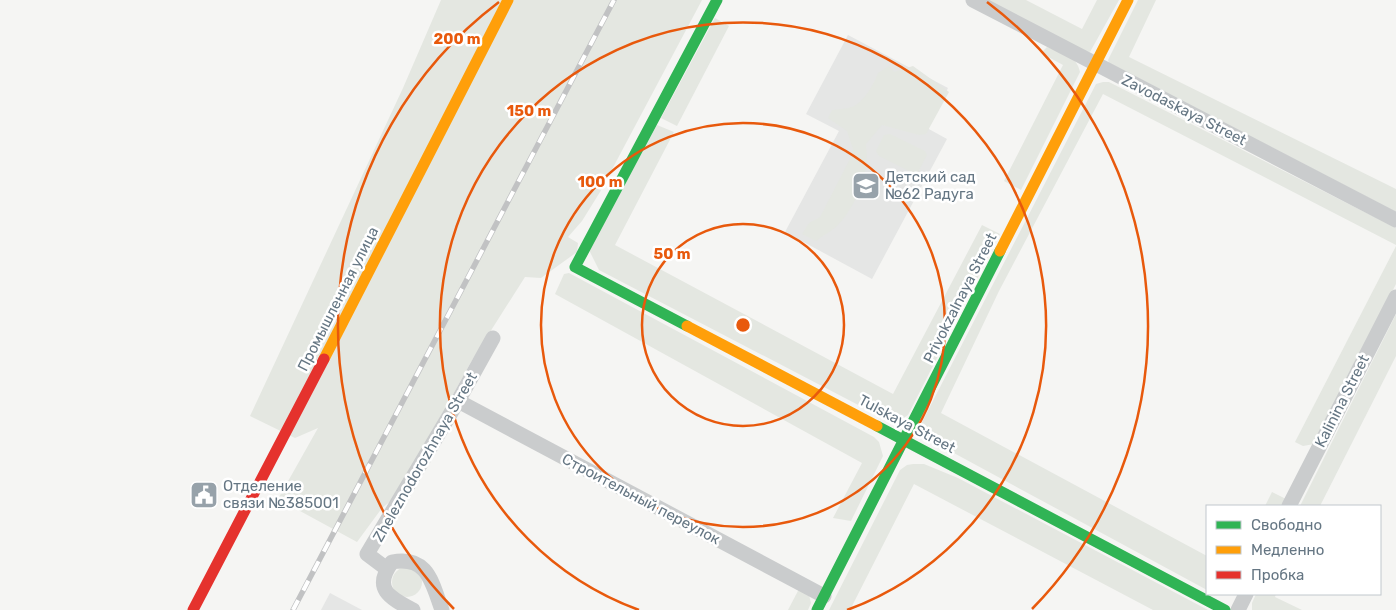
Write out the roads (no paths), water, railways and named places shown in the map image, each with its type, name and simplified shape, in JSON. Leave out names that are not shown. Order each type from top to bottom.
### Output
[{"type":"street","name":"Промышленная улица","points":[[193,610],[256,493],[508,0]]},
{"type":"street","name":"Tulskaya Street","points":[[717,0],[575,267],[1225,610]]},
{"type":"street","name":"Zavodaskaya Street","points":[[973,0],[1396,220]]},
{"type":"street","name":"Privokzalnaya Street","points":[[820,603],[1128,0]]},
{"type":"street","name":"Kalinina Street","points":[[1290,505],[1396,297]]},
{"type":"street","name":"Zheleznodorozhnaya Street","points":[[386,569],[367,554],[458,401],[493,338]]},
{"type":"street","name":"Строительный переулок","points":[[458,401],[820,603]]},
{"type":"street","points":[[413,610],[391,599],[384,592],[383,578],[386,569],[392,562],[403,560],[419,564],[429,575],[442,610]]},
{"type":"street","points":[[1238,610],[1246,595]]},
{"type":"railway","points":[[293,610],[614,0]]},
{"type":"place","name":"Детский сад №62 Радуга","points":[[866,186]]},
{"type":"place","name":"Отделение связи №385001","points":[[204,495]]}]
